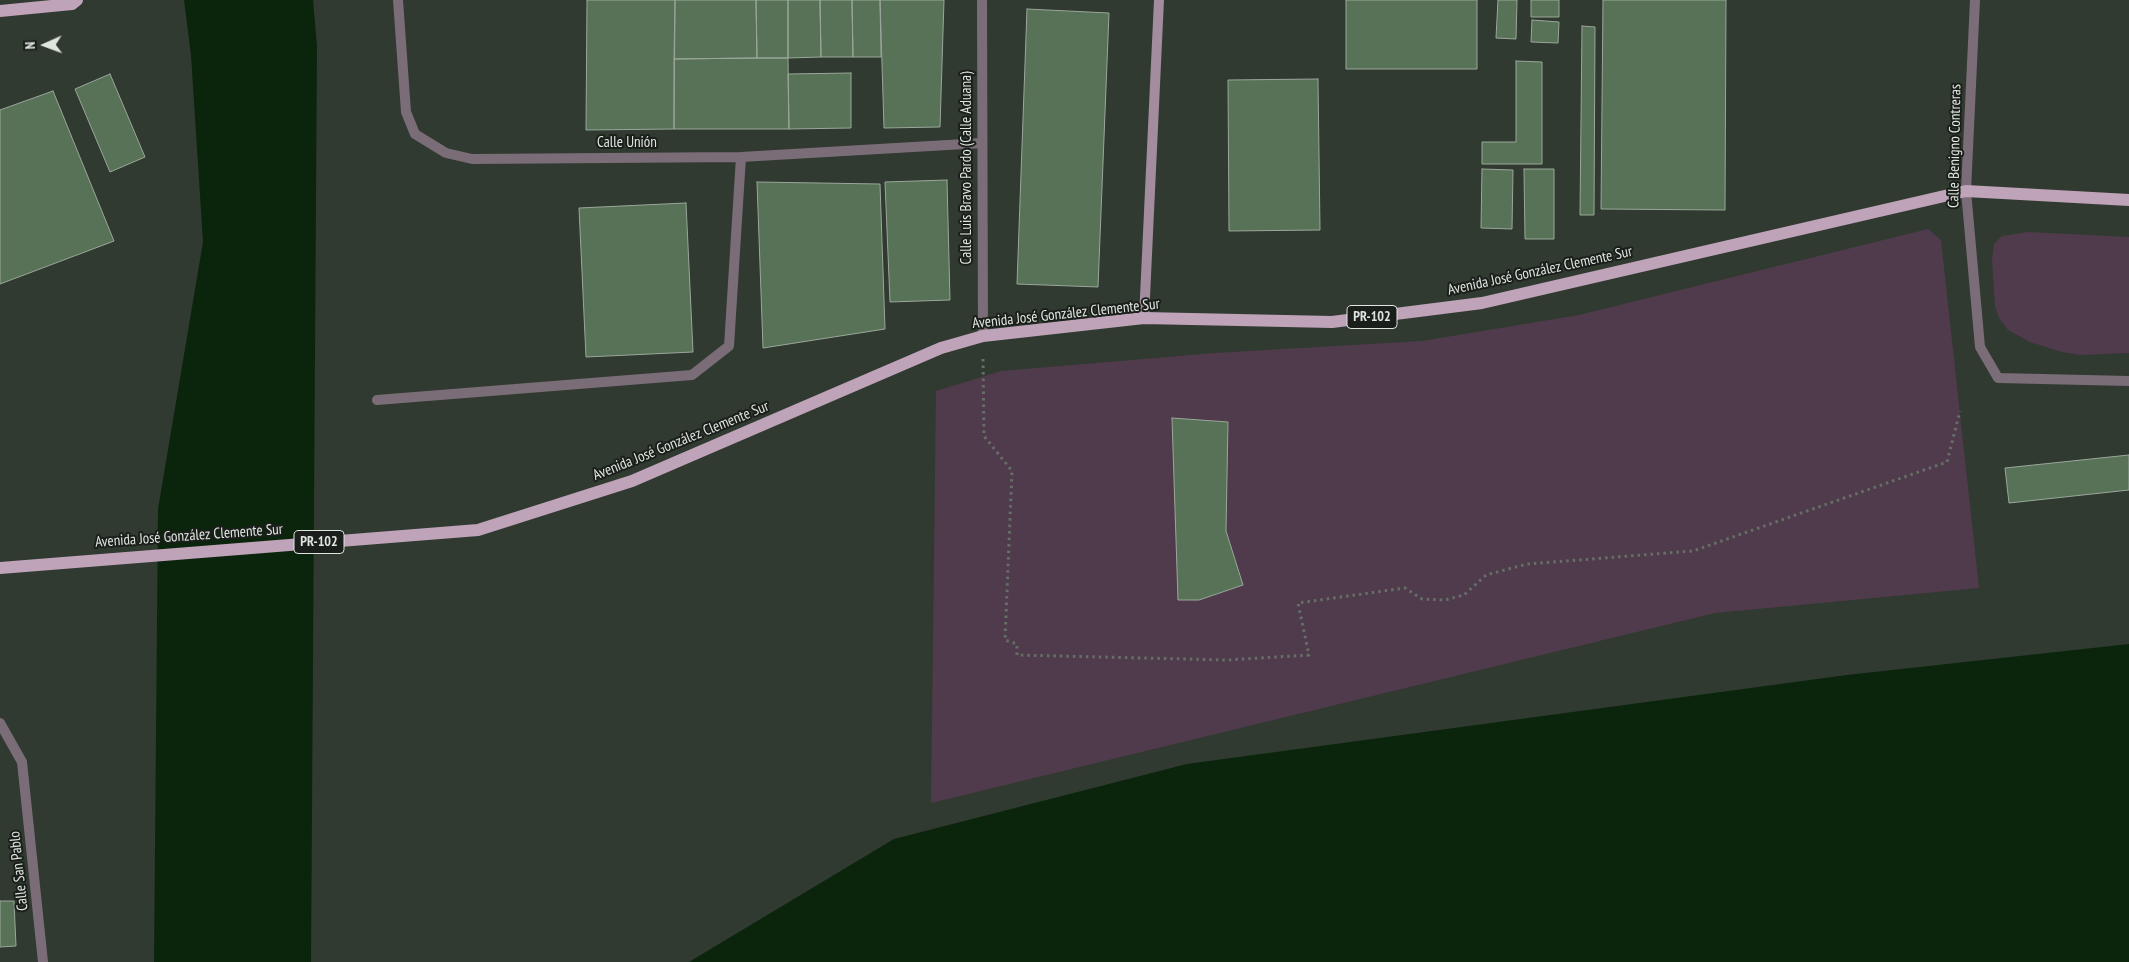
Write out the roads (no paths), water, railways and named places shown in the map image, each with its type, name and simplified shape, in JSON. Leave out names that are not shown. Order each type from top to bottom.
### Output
[{"type":"main road","points":[[0,11],[72,4],[77,0]]},
{"type":"main road","name":"Avenida José González Clemente Sur","points":[[0,568],[478,530],[632,481],[942,348],[983,336],[1144,318],[1332,322],[1482,303],[1966,191],[2129,200]]},
{"type":"street","name":"Calle Unión","points":[[398,0],[406,112],[415,134],[446,153],[472,160],[741,157],[982,143]]},
{"type":"street","name":"Calle Luis Bravo Pardo (Calle Aduana)","points":[[982,0],[983,336]]},
{"type":"street","points":[[1144,318],[1159,0]]},
{"type":"street","name":"Calle Benigno Contreras","points":[[1975,0],[1966,191],[1980,347],[1998,378],[2129,381]]},
{"type":"street","points":[[377,400],[692,375],[729,346],[741,157]]},
{"type":"street","name":"Calle San Pablo","points":[[0,722],[22,762],[43,962]]}]
